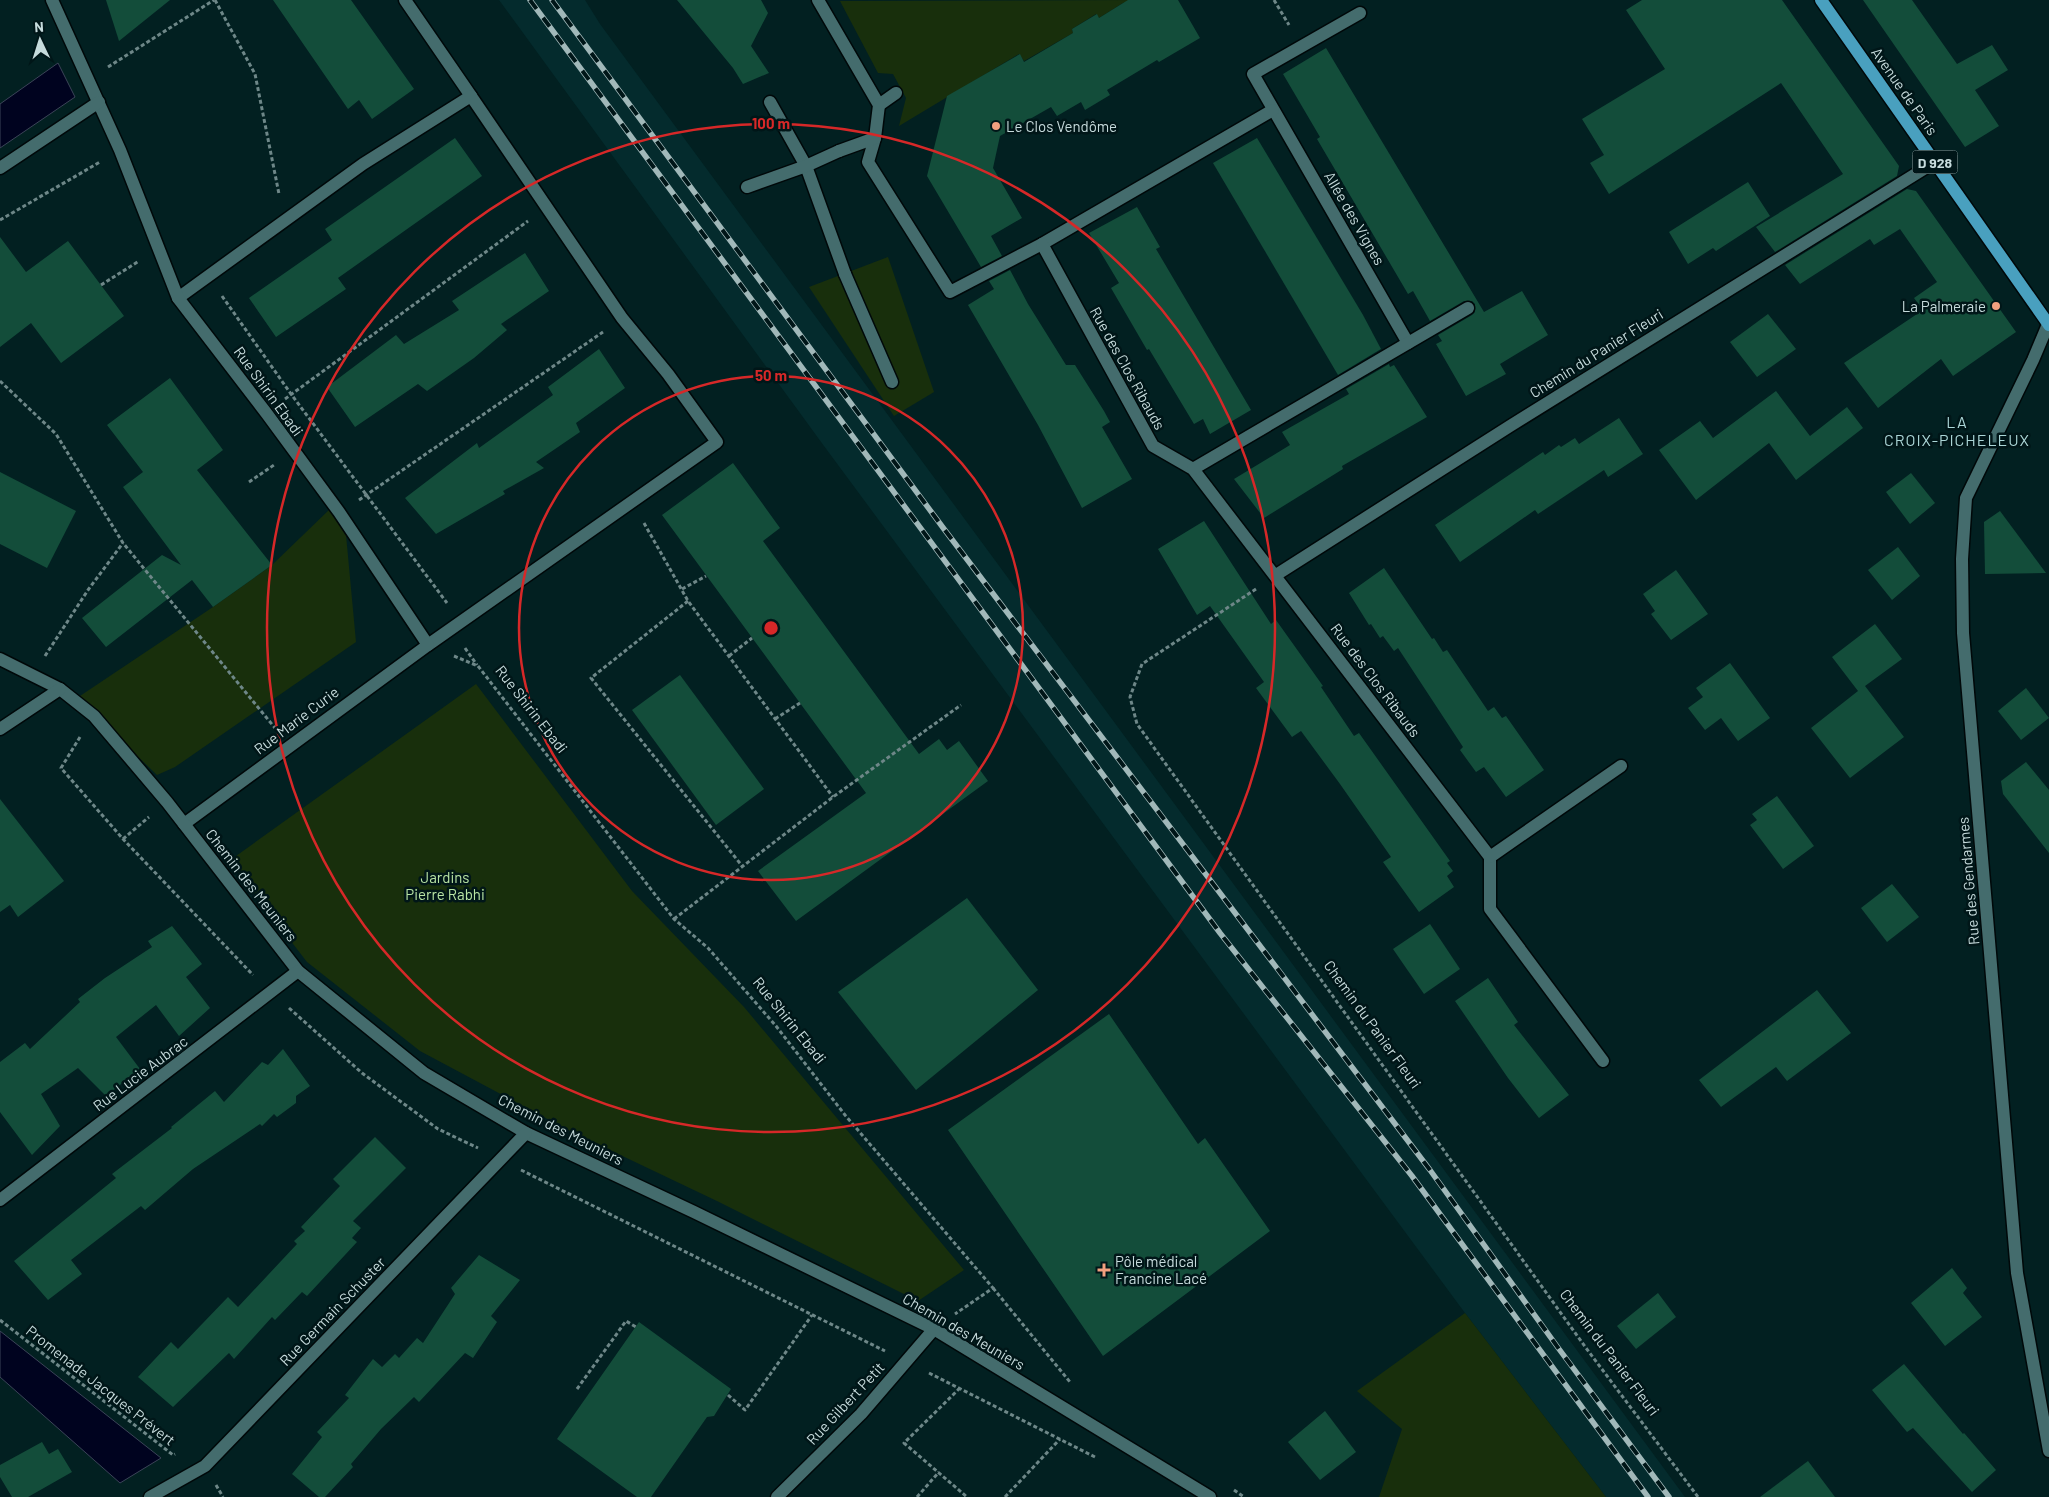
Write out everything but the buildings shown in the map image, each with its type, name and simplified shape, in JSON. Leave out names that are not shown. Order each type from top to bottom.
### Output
[{"type":"main road","name":"Avenue de Paris","points":[[1821,0],[2049,324]]},
{"type":"street","name":"Rue Shirin Ebadi","points":[[52,0],[120,150],[178,298],[268,414],[339,512],[428,645]]},
{"type":"street","points":[[405,0],[622,318]]},
{"type":"street","points":[[819,2],[879,105],[875,138],[868,162],[950,292],[1042,244],[1273,110]]},
{"type":"street","name":"Allée des Vignes","points":[[1360,13],[1253,74],[1408,343]]},
{"type":"street","points":[[879,105],[896,93]]},
{"type":"street","points":[[178,298],[363,164],[471,96]]},
{"type":"street","points":[[0,168],[99,102]]},
{"type":"street","points":[[770,102],[806,166],[846,274],[892,382]]},
{"type":"street","points":[[747,187],[875,138]]},
{"type":"street","name":"Chemin du Panier Fleuri","points":[[1276,575],[1518,421],[1935,162]]},
{"type":"street","name":"Rue des Clos Ribauds","points":[[1042,244],[1153,446],[1193,468],[1490,856]]},
{"type":"street","points":[[1193,468],[1468,308]]},
{"type":"street","name":"Rue Marie Curie","points":[[184,824],[289,745],[428,645],[717,442],[668,374],[622,318]]},
{"type":"street","name":"Rue des Gendarmes","points":[[2049,324],[1966,498],[1962,559],[1963,633],[2017,1273],[2049,1451]]},
{"type":"street","name":"Chemin des Meuniers","points":[[0,659],[60,690],[94,716],[168,802],[298,971],[424,1073],[526,1133],[694,1212],[934,1329],[1210,1497]]},
{"type":"street","points":[[0,729],[60,690]]},
{"type":"street","points":[[1603,1061],[1490,909],[1490,856],[1621,766]]},
{"type":"street","name":"Rue Lucie Aubrac","points":[[0,1200],[298,971]]},
{"type":"street","name":"Rue Germain Schuster","points":[[150,1497],[205,1466],[526,1133]]},
{"type":"street","name":"Rue Gilbert Petit","points":[[777,1497],[861,1414],[934,1329]]},
{"type":"path","points":[[108,66],[214,0],[255,74],[285,222]]},
{"type":"path","points":[[1274,0],[1301,47]]},
{"type":"path","points":[[0,220],[120,150]]},
{"type":"path","points":[[268,414],[291,394],[546,208]]},
{"type":"path","points":[[101,285],[159,249]]},
{"type":"path","points":[[209,276],[291,394],[460,623],[465,648],[478,666]]},
{"type":"path","points":[[339,512],[367,495],[622,318]]},
{"type":"path","points":[[0,382],[56,434],[124,543],[289,745]]},
{"type":"path","points":[[249,482],[294,452]]},
{"type":"path","points":[[632,503],[688,600],[833,797]]},
{"type":"path","points":[[32,675],[88,590],[124,543]]},
{"type":"path","points":[[682,589],[706,576]]},
{"type":"path","name":"Chemin du Panier Fleuri","points":[[1252,593],[1142,664],[1130,697],[1137,724],[1586,1348],[1698,1497]]},
{"type":"path","points":[[688,600],[591,678],[744,866]]},
{"type":"path","points":[[729,656],[752,638]]},
{"type":"path","name":"Rue Shirin Ebadi","points":[[428,645],[478,666],[674,919],[708,948],[770,1019],[845,1115],[993,1288]]},
{"type":"path","points":[[775,719],[800,704]]},
{"type":"path","points":[[674,919],[833,797],[961,705]]},
{"type":"path","points":[[123,839],[168,802]]},
{"type":"path","points":[[934,1329],[993,1288]]},
{"type":"path","name":"Chemin des Meuniers","points":[[993,1288],[1076,1389]]},
{"type":"path","points":[[728,1395],[744,1410],[812,1315]]},
{"type":"path","name":"Promenade Jacques Prévert","points":[[0,1320],[173,1455],[192,1447],[223,1497]]},
{"type":"path","points":[[577,1389],[626,1321],[636,1327]]},
{"type":"path","points":[[906,1361],[1099,1460]]},
{"type":"path","points":[[960,1388],[904,1444],[967,1497]]},
{"type":"path","points":[[1006,1497],[1060,1439]]},
{"type":"path","points":[[917,1497],[938,1472]]},
{"type":"path","points":[[1227,1486],[1244,1497]]},
{"type":"shaded area","points":[[499,0],[585,0],[600,24],[1685,1497],[1606,1497],[1465,1313],[824,446]]},
{"type":"shaded area","points":[[58,63],[75,97],[0,148],[0,104]]},
{"type":"shaded area","points":[[0,1331],[161,1458],[120,1483],[0,1377]]},
{"type":"green space","points":[[1140,0],[1123,3],[1099,18],[1096,14],[1072,29],[1073,33],[1024,61],[1019,54],[899,126],[906,98],[893,74],[878,73],[840,1]]},
{"type":"green space","points":[[888,257],[934,392],[894,416],[809,287]]},
{"type":"green space","points":[[330,509],[345,524],[356,642],[175,767],[157,775],[77,698],[272,565]]},
{"type":"green space","name":"Jardins Pierre Rabhi","points":[[476,684],[632,891],[744,1007],[964,1270],[918,1301],[719,1202],[570,1131],[420,1051],[307,962],[229,861]]},
{"type":"green space","points":[[1465,1313],[1606,1497],[1379,1497],[1402,1429],[1357,1391]]},
{"type":"railway","points":[[530,0],[1220,933],[1412,1176],[1648,1497]]},
{"type":"railway","points":[[552,0],[944,529],[1430,1170],[1669,1497]]},
{"type":"place","name":"Le Clos Vendôme","points":[[996,126]]},
{"type":"place","name":"La Palmeraie","points":[[1996,306]]},
{"type":"place","name":"Pôle médical Francine Lacé","points":[[1104,1270]]},
{"type":"district","name":"LA CROIX-PICHELEUX","points":[[1957,430]]}]
